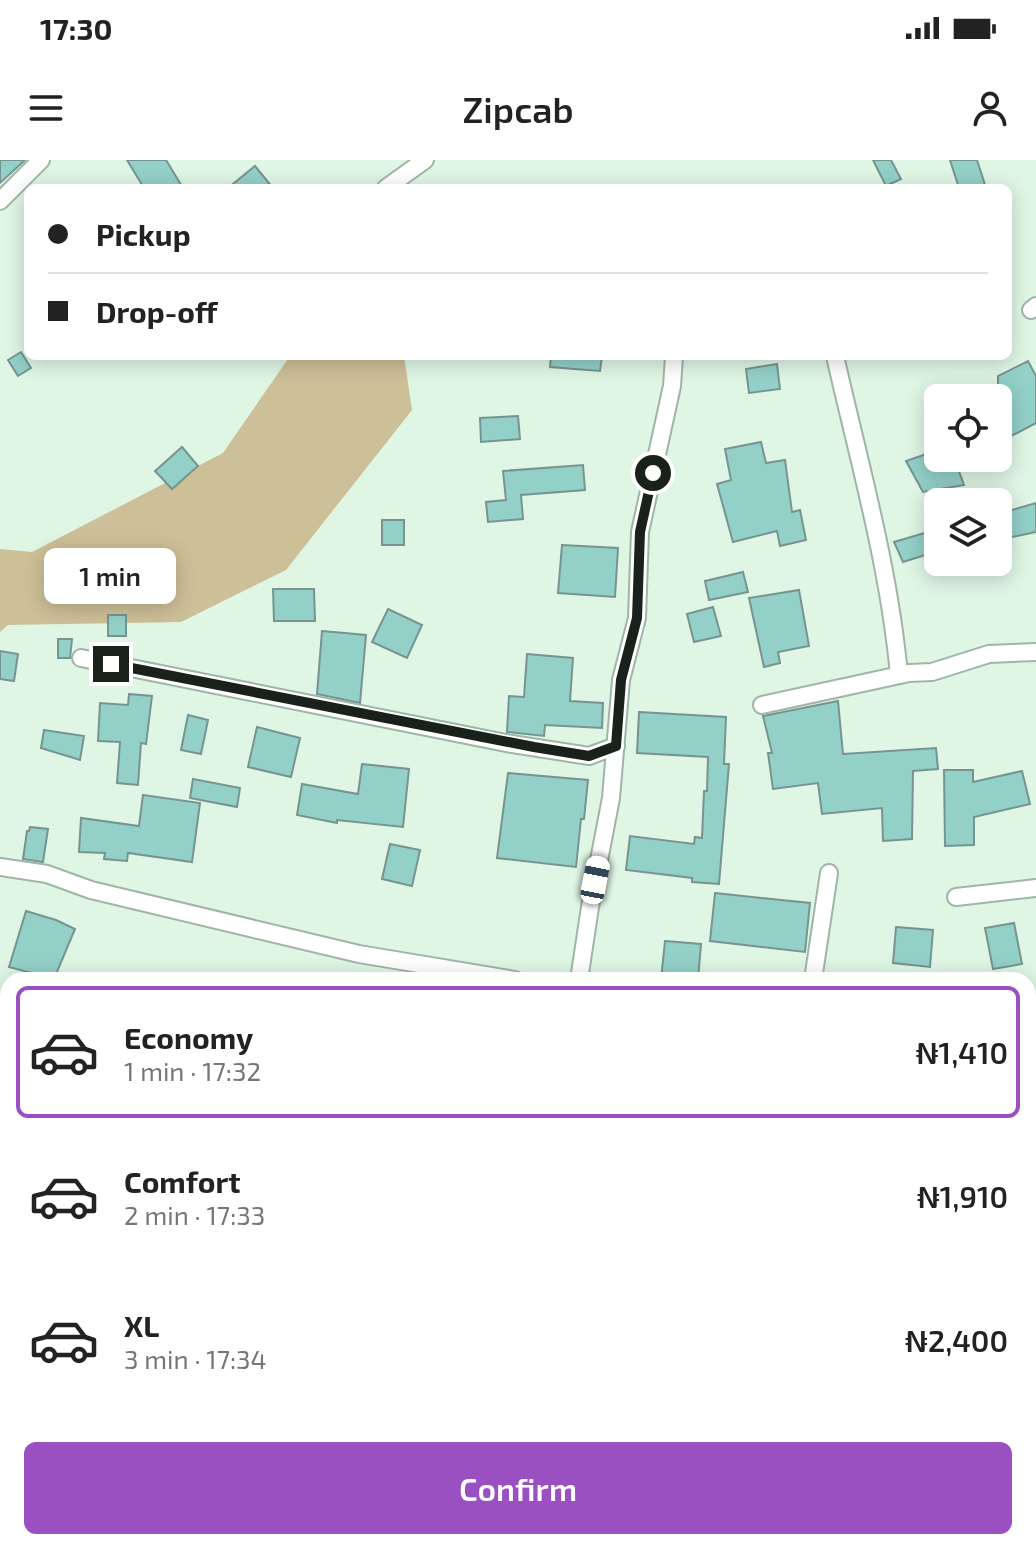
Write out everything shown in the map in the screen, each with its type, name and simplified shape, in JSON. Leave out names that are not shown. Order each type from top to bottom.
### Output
[{"type":"street","points":[[0,201],[41,160]]},
{"type":"street","points":[[392,184],[425,160]]},
{"type":"street","points":[[580,972],[613,776],[621,680],[637,618],[640,532],[672,386],[674,360]]},
{"type":"street","points":[[836,360],[881,544],[894,616],[899,675]]},
{"type":"street","points":[[762,705],[899,675],[932,672],[989,654],[1036,652]]},
{"type":"street","points":[[81,658],[506,743],[589,756],[616,746]]},
{"type":"street","points":[[589,756],[613,776]]},
{"type":"street","points":[[0,867],[47,874],[91,890],[359,954],[467,972]]},
{"type":"street","points":[[814,972],[829,873]]},
{"type":"street","points":[[956,897],[1036,888]]},
{"type":"shaded area","points":[[287,360],[405,360],[412,410],[286,570],[181,622],[8,625],[0,632],[0,549],[32,552],[223,453]]},
{"type":"building","points":[[0,160],[25,160],[0,183]]},
{"type":"building","points":[[127,160],[166,160],[181,184],[142,184]]},
{"type":"building","points":[[873,160],[891,160],[901,179],[885,184]]},
{"type":"building","points":[[950,160],[977,160],[985,184],[958,184]]},
{"type":"building","points":[[255,166],[270,184],[233,184]]},
{"type":"building","points":[[21,352],[31,368],[18,376],[8,360]]},
{"type":"building","points":[[551,360],[601,360],[600,371],[550,367]]},
{"type":"building","points":[[1028,361],[1036,376],[1036,423],[1012,436],[1012,384],[998,384],[998,376]]},
{"type":"building","points":[[777,364],[780,389],[749,393],[746,369]]},
{"type":"building","points":[[518,416],[520,439],[481,442],[480,418]]},
{"type":"building","points":[[761,442],[766,463],[785,460],[792,512],[800,510],[806,540],[780,546],[777,531],[733,542],[717,484],[731,480],[725,449]]},
{"type":"building","points":[[182,447],[198,466],[172,489],[155,471]]},
{"type":"building","points":[[924,455],[924,472],[959,472],[964,485],[924,488],[923,492],[906,461]]},
{"type":"building","points":[[583,465],[585,490],[521,495],[523,519],[488,522],[486,502],[506,500],[503,471]]},
{"type":"building","points":[[1036,503],[1036,532],[1012,537],[1012,510]]},
{"type":"building","points":[[382,520],[404,520],[404,545],[382,545]]},
{"type":"building","points":[[924,533],[924,555],[903,562],[894,542]]},
{"type":"building","points":[[562,545],[618,548],[615,597],[558,593]]},
{"type":"building","points":[[743,572],[748,592],[709,600],[705,581]]},
{"type":"building","points":[[273,589],[314,589],[315,621],[274,621]]},
{"type":"building","points":[[799,590],[809,646],[778,652],[780,663],[764,667],[749,598]]},
{"type":"building","points":[[713,607],[721,636],[694,642],[687,614]]},
{"type":"building","points":[[388,609],[422,625],[407,658],[372,642]]},
{"type":"building","points":[[108,615],[126,615],[126,636],[108,636]]},
{"type":"building","points":[[322,631],[366,635],[360,703],[317,694]]},
{"type":"building","points":[[58,639],[72,639],[70,658],[58,658]]},
{"type":"building","points":[[0,651],[18,654],[14,681],[0,679]]},
{"type":"building","points":[[527,654],[573,658],[570,701],[603,703],[602,728],[545,725],[544,736],[507,732],[509,696],[524,697]]},
{"type":"building","points":[[129,694],[152,696],[146,744],[141,743],[138,785],[117,783],[120,742],[98,741],[100,703],[128,705]]},
{"type":"building","points":[[838,701],[843,754],[936,748],[938,769],[913,771],[912,839],[883,841],[882,808],[822,814],[818,783],[773,789],[768,753],[772,753],[763,716]]},
{"type":"building","points":[[639,712],[726,717],[724,764],[729,764],[719,884],[626,870],[630,836],[694,844],[695,837],[702,838],[704,791],[707,791],[708,757],[637,753]]},
{"type":"building","points":[[188,715],[208,720],[201,754],[181,750]]},
{"type":"building","points":[[257,727],[300,738],[291,777],[248,767]]},
{"type":"building","points":[[44,730],[84,736],[80,760],[41,748]]},
{"type":"building","points":[[362,764],[409,769],[403,827],[337,820],[337,823],[297,815],[302,784],[358,794]]},
{"type":"building","points":[[944,770],[973,770],[973,782],[1022,771],[1030,804],[974,817],[974,845],[945,846]]},
{"type":"building","points":[[508,773],[588,780],[576,867],[497,858]]},
{"type":"building","points":[[193,779],[240,788],[237,807],[190,798]]},
{"type":"building","points":[[143,795],[200,803],[192,862],[128,853],[127,861],[104,859],[105,853],[79,852],[81,818],[139,826]]},
{"type":"building","points":[[30,827],[48,829],[43,862],[23,859]]},
{"type":"building","points":[[390,844],[420,850],[412,886],[382,879]]},
{"type":"building","points":[[715,893],[810,903],[805,952],[710,941]]},
{"type":"building","points":[[26,911],[75,929],[57,972],[28,972],[9,967]]},
{"type":"building","points":[[1014,923],[1022,964],[993,969],[985,928]]},
{"type":"building","points":[[896,927],[933,930],[930,967],[893,963]]},
{"type":"building","points":[[665,941],[701,944],[699,972],[662,972]]},
{"type":"route","points":[[111,664],[506,743],[589,756],[616,746],[621,680],[637,618],[640,532],[653,473]]}]
